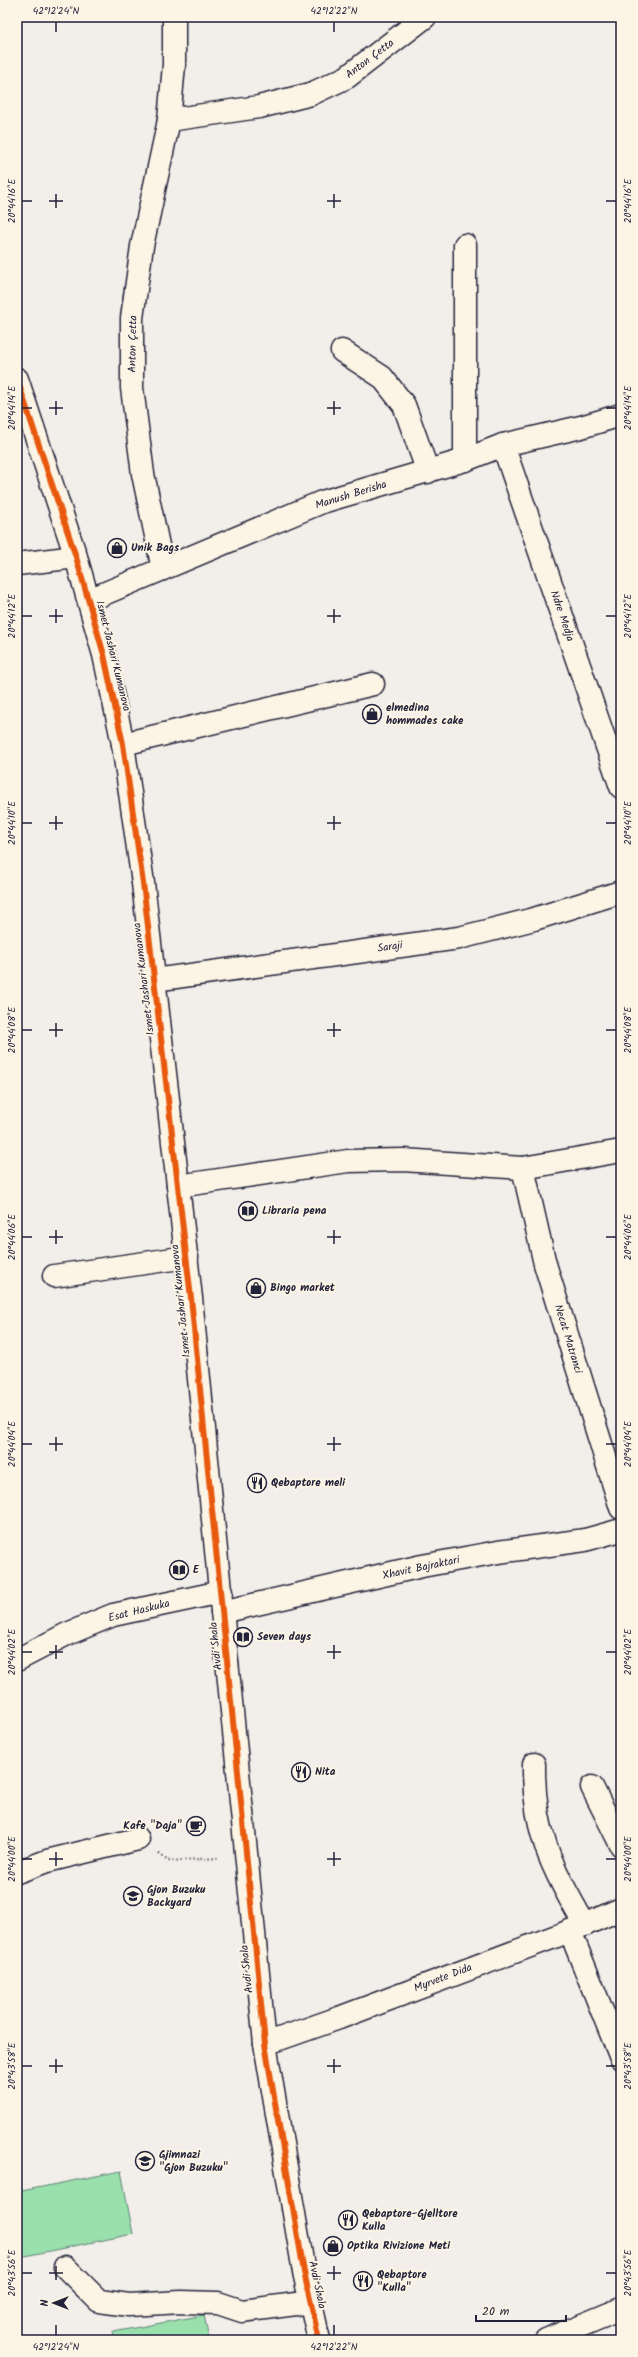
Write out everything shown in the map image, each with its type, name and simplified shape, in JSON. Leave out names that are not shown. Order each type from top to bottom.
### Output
[{"type":"street","name":"Anton Çetta","points":[[163,569],[143,474],[132,388],[132,318],[142,246],[169,120],[174,65],[174,17]]},
{"type":"street","name":"Anton Çetta","points":[[169,120],[258,107],[311,94],[347,77],[425,17]]},
{"type":"street","points":[[465,245],[465,460]]},
{"type":"street","points":[[342,351],[382,377],[404,405],[428,472]]},
{"type":"street","name":"Ismet Jashari Kumanova","points":[[17,378],[89,600],[104,655],[123,744],[154,980],[187,1257],[222,1602]]},
{"type":"street","name":"Manush Berisha","points":[[89,600],[322,502],[428,472],[465,460],[503,445],[581,427],[621,415]]},
{"type":"street","name":"Ndre Medja","points":[[503,445],[621,787]]},
{"type":"street","points":[[17,564],[76,557]]},
{"type":"street","points":[[123,744],[373,684]]},
{"type":"street","name":"Saraji","points":[[154,980],[459,938],[534,919],[621,892]]},
{"type":"street","points":[[178,1186],[348,1162],[404,1160],[523,1168],[621,1151]]},
{"type":"street","name":"Necat Matranci","points":[[523,1168],[545,1264],[621,1508]]},
{"type":"street","points":[[54,1276],[187,1257]]},
{"type":"street","name":"Xhavit Bajraktari","points":[[222,1602],[498,1552],[585,1540],[621,1530]]},
{"type":"street","name":"Esat Haskuka","points":[[17,1660],[65,1635],[113,1615],[222,1602]]},
{"type":"street","name":"Avdi Shala","points":[[222,1602],[264,2044],[304,2272],[319,2340]]},
{"type":"street","points":[[534,1764],[533,1788],[543,1843],[562,1885],[621,2058]]},
{"type":"street","points":[[592,1787],[621,1844]]},
{"type":"street","points":[[17,1872],[47,1861],[138,1839]]},
{"type":"street","name":"Myrvete Dida","points":[[264,2044],[339,2018],[577,1928],[621,1909]]},
{"type":"street","points":[[65,2267],[100,2301],[129,2305],[181,2302],[218,2304],[242,2311],[311,2302]]},
{"type":"street","points":[[546,2340],[621,2309]]},
{"type":"path","points":[[138,1839],[168,1861],[246,1856]]},
{"type":"green space","points":[[121,2171],[133,2234],[20,2257],[17,2240],[17,2192]]},
{"type":"green space","points":[[204,2315],[209,2340],[114,2340],[113,2332]]},
{"type":"cycle path","points":[[17,379],[76,557],[104,655],[123,744],[143,883],[191,1298],[265,2044],[304,2272],[319,2340]]},
{"type":"place","name":"Unik Bags","points":[[117,548]]},
{"type":"place","name":"elmedina hommades cake","points":[[372,714]]},
{"type":"place","name":"Libraria pena","points":[[248,1211]]},
{"type":"place","name":"Bingo market","points":[[256,1288]]},
{"type":"place","name":"Qebaptore meli","points":[[257,1483]]},
{"type":"place","name":"E","points":[[179,1570]]},
{"type":"place","name":"Seven days","points":[[243,1637]]},
{"type":"place","name":"Nita","points":[[301,1772]]},
{"type":"place","name":"Kafe \"Daja\"","points":[[196,1826]]},
{"type":"place","name":"Gjon Buzuku Backyard","points":[[133,1896]]},
{"type":"place","name":"Gjimnazi \"Gjon Buzuku\"","points":[[145,2161]]},
{"type":"place","name":"Qebaptore-Gjelltore Kulla","points":[[348,2220]]},
{"type":"place","name":"Optika Rivizione Meti","points":[[333,2246]]},
{"type":"place","name":"Qebaptore \"Kulla\"","points":[[363,2281]]}]
